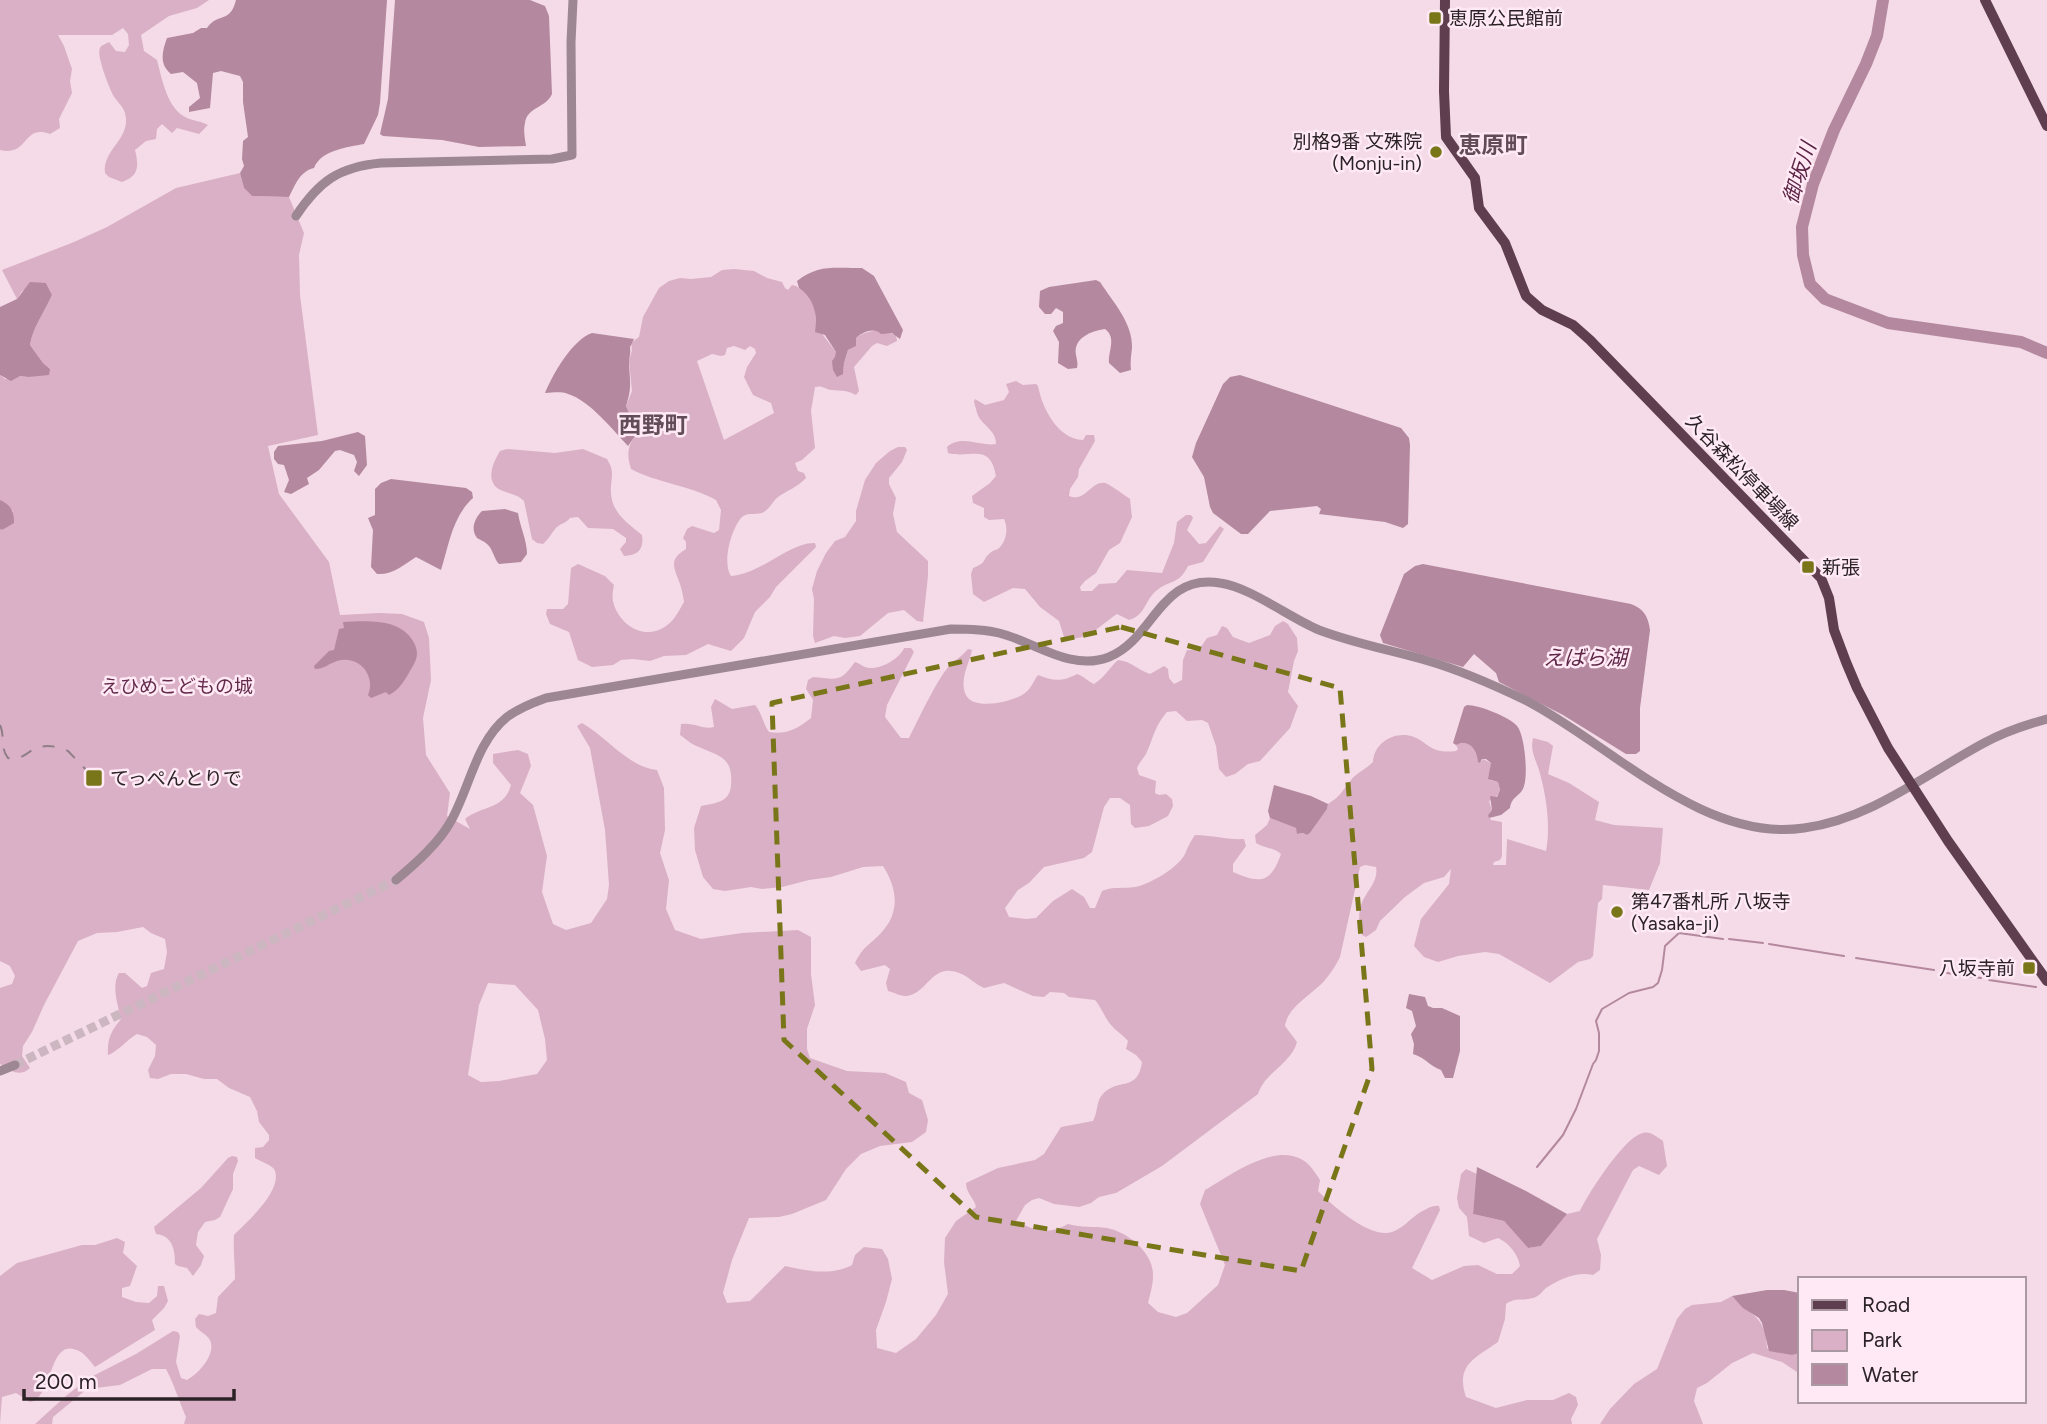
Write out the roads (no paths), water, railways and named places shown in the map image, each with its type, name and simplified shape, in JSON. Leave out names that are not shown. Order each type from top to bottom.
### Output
[{"type":"main road","name":"久谷森松停車場線","points":[[1445,0],[1446,137],[1475,178],[1479,208],[1505,243],[1526,296],[1542,310],[1573,325],[1590,340],[1821,578],[1829,598],[1834,630],[1857,688],[1888,748],[1948,841],[2047,981]]},
{"type":"main road","points":[[1986,0],[2047,126]]},
{"type":"street","points":[[296,216],[324,182],[343,171],[360,166],[382,163],[542,160],[572,155],[573,0]]},
{"type":"street","points":[[396,880],[418,863],[449,825],[478,758],[494,729],[524,706],[546,698],[951,629],[988,630],[1069,659],[1099,660],[1117,653],[1129,644],[1171,596],[1185,587],[1203,583],[1224,583],[1324,632],[1427,661],[1468,675],[1515,696],[1565,723],[1678,797],[1742,824],[1785,830],[1805,828],[1865,810],[2003,733],[2047,719]]},
{"type":"street","points":[[0,1071],[15,1065]]},
{"type":"water","points":[[236,0],[387,0],[380,103],[378,115],[364,144],[336,150],[323,157],[314,168],[301,176],[289,197],[252,196],[244,188],[240,173],[244,166],[243,141],[248,137],[243,82],[240,76],[221,71],[213,73],[210,108],[189,112],[189,107],[200,98],[197,83],[183,72],[171,74],[163,62],[167,38],[207,28],[215,20],[227,15]]},
{"type":"water","points":[[395,0],[530,0],[545,6],[549,16],[552,94],[526,118],[526,146],[479,147],[442,140],[380,134],[388,99]]},
{"type":"water","points":[[862,268],[874,276],[903,330],[900,339],[892,333],[881,334],[875,331],[856,338],[856,346],[848,350],[843,374],[837,377],[832,361],[836,352],[825,335],[815,332],[814,307],[799,288],[797,281],[818,270]]},
{"type":"water","points":[[1096,280],[1126,321],[1132,348],[1131,370],[1120,373],[1109,363],[1111,336],[1105,329],[1089,334],[1077,344],[1077,368],[1068,369],[1058,363],[1059,342],[1053,331],[1063,323],[1063,312],[1056,308],[1051,314],[1045,314],[1039,307],[1040,291],[1049,287]]},
{"type":"water","points":[[30,282],[46,283],[52,295],[36,326],[30,345],[50,369],[49,375],[20,376],[11,381],[0,375],[0,307],[17,299]]},
{"type":"water","points":[[592,333],[634,339],[630,347],[630,390],[626,406],[633,422],[631,429],[635,436],[628,446],[584,402],[565,393],[545,393],[570,350]]},
{"type":"water","points":[[1240,375],[1401,428],[1409,438],[1410,445],[1408,524],[1403,528],[1385,522],[1319,514],[1321,509],[1317,506],[1270,511],[1248,534],[1241,534],[1213,513],[1204,477],[1192,457],[1223,384],[1230,377]]},
{"type":"water","points":[[358,432],[365,436],[367,465],[359,476],[354,471],[357,462],[354,455],[335,451],[319,470],[307,478],[309,484],[291,494],[284,492],[289,480],[284,465],[278,464],[274,459],[278,446],[322,441]]},
{"type":"water","points":[[391,479],[466,488],[472,492],[473,498],[456,523],[441,570],[416,557],[388,573],[377,574],[371,567],[373,530],[368,518],[375,515],[375,489]]},
{"type":"water","points":[[0,500],[9,506],[14,519],[14,523],[2,530],[0,529]]},
{"type":"water","points":[[505,509],[518,513],[527,549],[521,562],[499,564],[489,546],[475,535],[474,524],[482,511]]},
{"type":"water","name":"えばら湖","points":[[1423,564],[1631,604],[1639,608],[1647,617],[1650,630],[1640,708],[1640,751],[1626,754],[1563,715],[1499,682],[1496,673],[1474,654],[1463,667],[1383,643],[1380,635],[1404,574]]},
{"type":"water","points":[[343,622],[382,622],[400,628],[413,641],[416,660],[404,681],[393,693],[389,695],[386,692],[371,698],[368,695],[370,684],[367,673],[354,661],[341,660],[315,669],[314,666],[329,651],[334,650],[339,629],[344,628]]},
{"type":"water","points":[[1467,705],[1486,709],[1508,719],[1520,731],[1526,765],[1524,786],[1510,808],[1501,815],[1489,818],[1488,815],[1492,810],[1490,796],[1497,797],[1500,790],[1498,782],[1488,779],[1491,763],[1486,759],[1478,762],[1476,753],[1468,744],[1453,743],[1464,707]]},
{"type":"water","points":[[1274,785],[1328,804],[1310,833],[1297,834],[1296,828],[1270,818],[1268,811]]},
{"type":"water","points":[[1409,994],[1425,997],[1428,1006],[1442,1008],[1460,1016],[1460,1051],[1453,1078],[1445,1078],[1441,1070],[1413,1054],[1411,1034],[1416,1026],[1412,1011],[1406,1008]]},
{"type":"water","points":[[1477,1167],[1567,1214],[1541,1246],[1528,1248],[1504,1221],[1473,1214]]},
{"type":"water","points":[[1767,1290],[1798,1293],[1798,1354],[1769,1351],[1759,1318],[1743,1308],[1732,1296]]},
{"type":"waterway","name":"御坂川","points":[[1883,0],[1877,36],[1834,130],[1813,184],[1802,227],[1803,255],[1810,284],[1825,299],[1888,323],[2021,342],[2047,353]]},
{"type":"waterway","points":[[1537,1167],[1563,1135],[1576,1109],[1599,1051],[1596,1021],[1602,1009],[1629,993],[1653,987],[1658,983],[1665,946],[1679,933],[1723,939]]},
{"type":"waterway","points":[[1729,939],[1763,943]]},
{"type":"waterway","points":[[1769,944],[1844,956]]},
{"type":"waterway","points":[[1856,958],[1934,970]]},
{"type":"waterway","points":[[1947,973],[1981,978]]},
{"type":"waterway","points":[[1989,980],[2036,987]]},
{"type":"tunnel","points":[[15,1065],[396,880]]},
{"type":"railway","points":[[0,725],[8,758],[19,758],[42,747],[61,748],[68,751],[94,778]]},
{"type":"place","name":"恵原公民館前","points":[[1435,18]]},
{"type":"place","name":"別格9番 文殊院 (Monju-in)","points":[[1436,152]]},
{"type":"place","name":"新張","points":[[1808,567]]},
{"type":"place","name":"てっぺんとりで","points":[[94,778]]},
{"type":"place","name":"第47番札所 八坂寺 (Yasaka-ji)","points":[[1617,912]]},
{"type":"place","name":"八坂寺前","points":[[2029,968]]},
{"type":"district","name":"恵原町","points":[[1493,145]]},
{"type":"district","name":"西野町","points":[[653,425]]},
{"type":"park label","name":"えひめこどもの城","points":[[177,686]]}]
